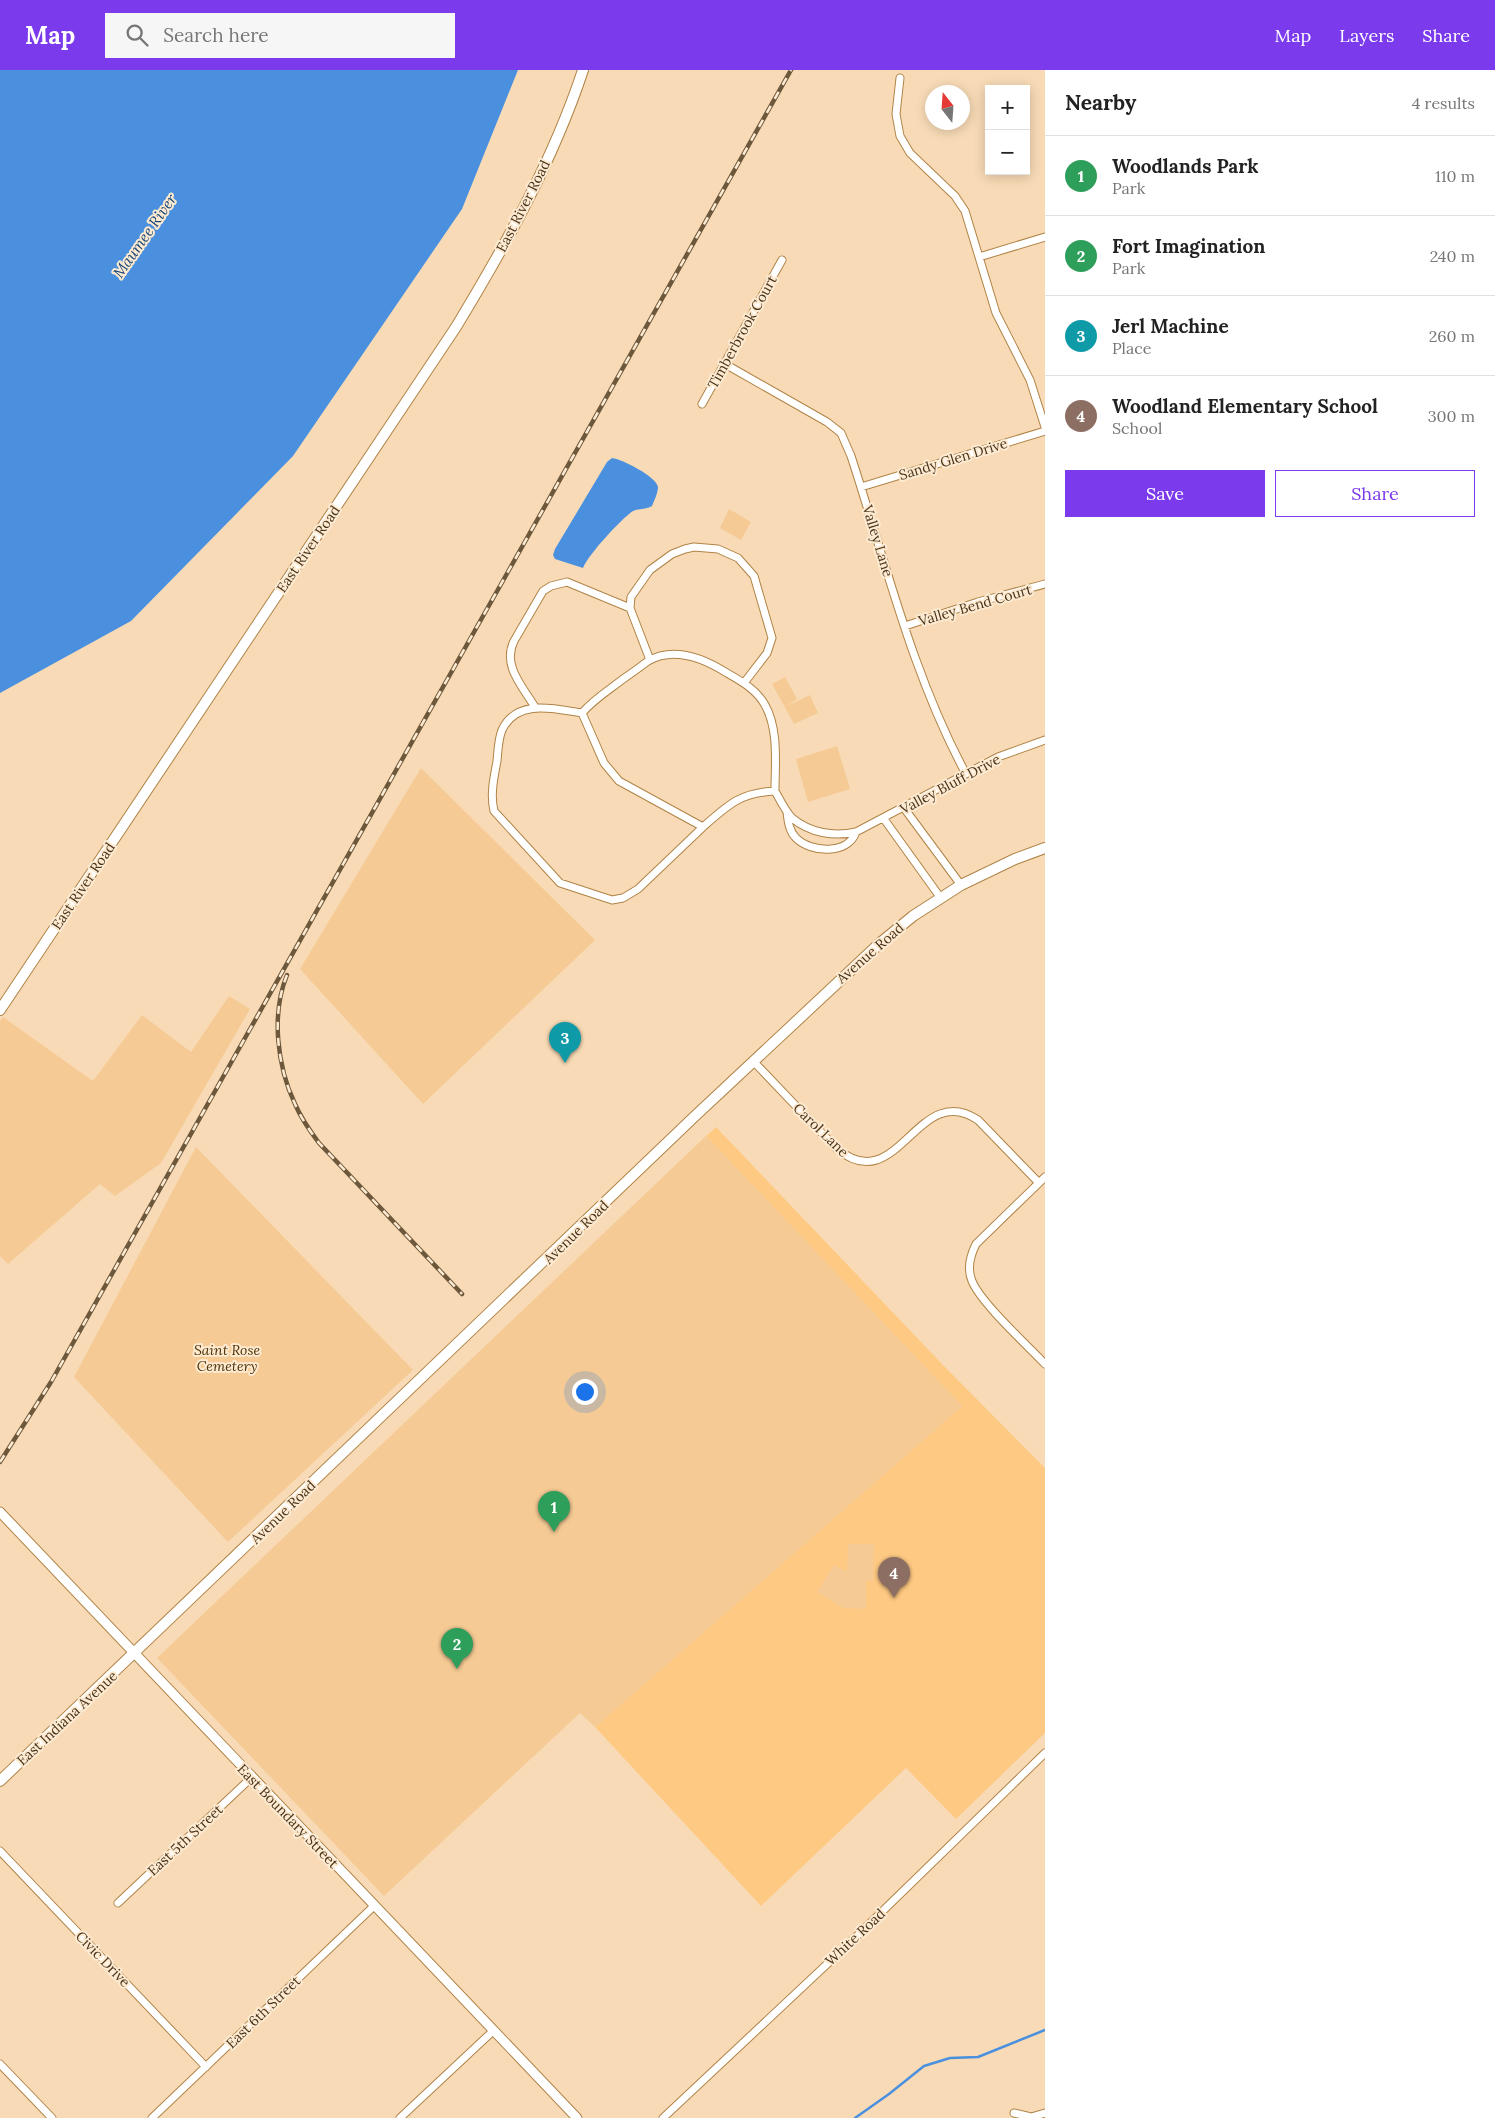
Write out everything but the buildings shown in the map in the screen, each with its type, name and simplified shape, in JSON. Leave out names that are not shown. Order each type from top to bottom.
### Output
[{"type":"main road","name":"East River Road","points":[[0,1010],[456,327],[500,252],[541,172],[564,121],[583,70]]},
{"type":"main road","name":"Avenue Road","points":[[134,1654],[879,944],[940,897],[961,885],[1007,863],[1044,851]]},
{"type":"main road","name":"East Indiana Avenue","points":[[0,1781],[134,1654]]},
{"type":"street","points":[[900,78],[896,114],[903,142],[919,163],[960,202],[965,211],[996,313],[1030,380],[1045,427]]},
{"type":"street","points":[[979,258],[1045,237]]},
{"type":"street","name":"Timberbrook Court","points":[[702,404],[782,260]]},
{"type":"street","name":"Valley Lane","points":[[725,364],[794,402],[837,430],[846,444],[905,626],[933,705],[966,774]]},
{"type":"street","name":"Sandy Glen Drive","points":[[861,487],[1045,431]]},
{"type":"street","points":[[650,660],[630,608],[631,597],[650,570],[661,561],[685,548],[706,547],[723,551],[738,558],[754,576],[772,638],[767,653],[744,683]]},
{"type":"street","points":[[535,707],[511,668],[510,649],[543,591],[551,586],[567,582],[630,608]]},
{"type":"street","name":"Valley Bend Court","points":[[905,626],[978,602],[1045,584]]},
{"type":"street","name":"Valley Bluff Drive","points":[[582,713],[592,701],[650,660],[674,655],[695,657],[712,663],[744,683],[759,696],[765,705],[775,742],[775,791],[787,812],[792,818],[812,830],[837,834],[856,832],[1016,749],[1045,740]]},
{"type":"street","points":[[703,827],[618,781],[604,763],[582,713],[535,707],[517,714],[507,722],[500,738],[492,804],[494,811],[560,883],[612,900],[623,898],[638,889],[730,804],[754,792],[775,791]]},
{"type":"street","points":[[904,808],[961,885]]},
{"type":"street","name":"Valley Bluff Drive","points":[[787,812],[792,833],[797,839],[813,846],[832,849],[840,848],[852,841],[856,832]]},
{"type":"street","points":[[884,819],[940,897]]},
{"type":"street","name":"Carol Lane","points":[[754,1062],[836,1148],[852,1159],[866,1162],[881,1159],[891,1154],[931,1117],[942,1112],[955,1111],[967,1114],[978,1120],[1039,1183]]},
{"type":"street","points":[[1045,1177],[976,1244],[971,1256],[970,1269],[972,1282],[981,1296],[1045,1364]]},
{"type":"street","name":"East Boundary Street","points":[[0,1512],[251,1778],[577,2118]]},
{"type":"street","name":"White Road","points":[[663,2118],[862,1931],[1045,1753]]},
{"type":"street","name":"East 5th Street","points":[[118,1903],[251,1778]]},
{"type":"street","name":"Civic Drive","points":[[0,1851],[206,2067]]},
{"type":"street","name":"East 6th Street","points":[[152,2118],[374,1906]]},
{"type":"street","points":[[400,2118],[494,2031]]},
{"type":"street","points":[[0,2064],[52,2118]]},
{"type":"street","points":[[1014,2114],[1031,2116],[1045,2113]]},
{"type":"shaded area","points":[[716,1127],[942,1364],[1045,1468],[1045,1733],[956,1819],[906,1768],[761,1906],[595,1727],[962,1406],[706,1136]]},
{"type":"green space","points":[[729,509],[751,522],[741,540],[720,528]]},
{"type":"green space","points":[[785,677],[797,699],[787,706],[810,695],[818,713],[794,724],[772,684]]},
{"type":"green space","points":[[837,746],[850,789],[808,802],[796,759]]},
{"type":"green space","points":[[421,768],[595,940],[423,1104],[300,969]]},
{"type":"green space","points":[[229,996],[250,1009],[161,1163],[115,1196],[100,1184],[8,1264],[0,1256],[0,1021],[3,1017],[93,1081],[142,1015],[191,1052]]},
{"type":"green space","points":[[706,1136],[962,1406],[595,1727],[580,1713],[384,1896],[157,1658]]},
{"type":"green space","name":"Saint Rose Cemetery","points":[[196,1147],[413,1370],[228,1542],[74,1377]]},
{"type":"green space","points":[[848,1544],[874,1544],[873,1581],[866,1581],[866,1609],[843,1608],[817,1592],[834,1565],[847,1572]]},
{"type":"water","name":"Maumee River","points":[[0,70],[518,70],[462,209],[293,456],[131,621],[0,693]]},
{"type":"water","points":[[612,458],[638,469],[652,478],[658,489],[652,506],[635,510],[628,515],[598,546],[583,568],[555,559],[553,555],[555,549],[607,462]]},
{"type":"waterway","points":[[855,2118],[924,2066],[950,2058],[978,2057],[1045,2030]]},
{"type":"railway","points":[[0,1462],[51,1382],[791,70]]},
{"type":"railway","points":[[287,975],[279,1006],[278,1040],[284,1073],[300,1114],[319,1143],[462,1294]]},
{"type":"place","name":"Jerl Machine","points":[[565,1063]]},
{"type":"place","name":"Woodlands Park","points":[[554,1532]]},
{"type":"place","name":"Woodland Elementary School","points":[[894,1598]]},
{"type":"place","name":"Fort Imagination","points":[[457,1669]]}]
